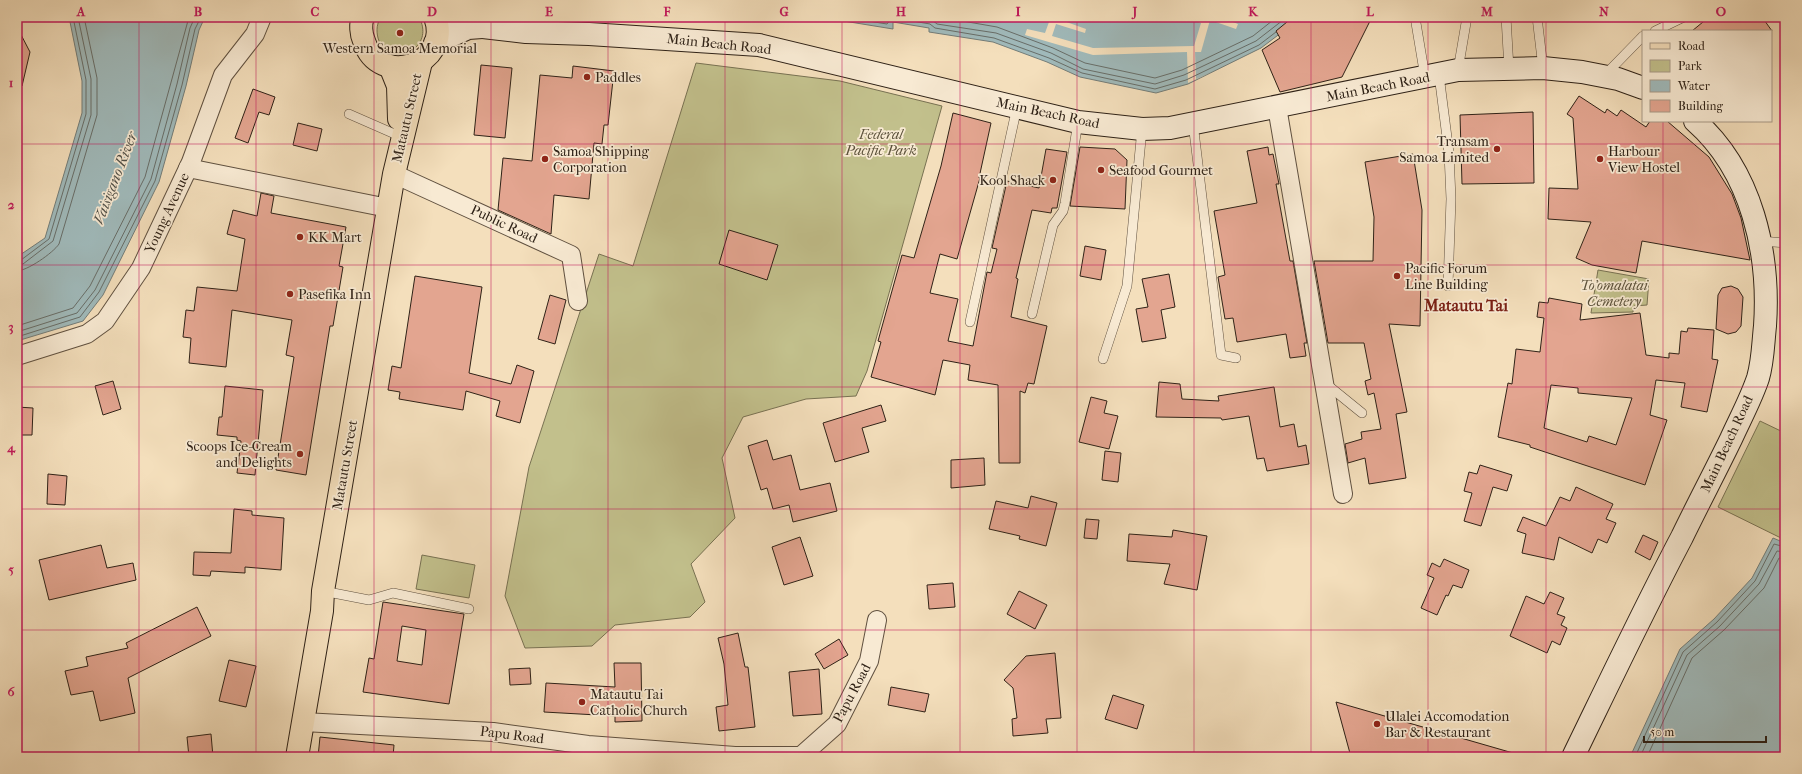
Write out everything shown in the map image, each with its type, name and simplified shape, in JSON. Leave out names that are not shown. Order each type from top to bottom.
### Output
[{"type":"main road","points":[[361,18],[361,34],[365,46],[373,57],[383,64],[396,68],[409,67],[420,62],[427,56],[435,43],[438,32],[435,17]]},
{"type":"main road","name":"Main Beach Road","points":[[453,17],[483,27],[526,32],[589,34],[759,45],[1078,122],[1142,129],[1170,128],[1441,74],[1543,68],[1604,76],[1642,88]]},
{"type":"main road","points":[[435,43],[468,28],[483,27]]},
{"type":"main road","name":"Matautu Street","points":[[297,757],[322,611],[322,592],[378,276],[394,174],[420,62]]},
{"type":"main road","name":"Matautu Street","points":[[390,66],[398,86],[400,110],[394,174]]},
{"type":"main road","name":"Main Beach Road","points":[[1573,757],[1643,613],[1732,437],[1758,378],[1764,350],[1767,303],[1760,241],[1747,197],[1736,173],[1707,132],[1696,122]]},
{"type":"street","name":"Young Avenue","points":[[17,356],[87,334],[105,321],[141,268],[188,168],[223,75],[255,34],[262,17]]},
{"type":"street","points":[[1277,107],[1343,494]]},
{"type":"street","points":[[188,168],[388,208]]},
{"type":"street","name":"Public Road","points":[[394,174],[571,255],[578,301]]},
{"type":"street","name":"Papu Road","points":[[303,722],[493,732],[588,751],[735,756],[801,756],[837,724],[869,661],[877,620]]},
{"type":"lane","points":[[1415,17],[1441,74],[1449,153],[1451,199],[1448,286]]},
{"type":"lane","points":[[1441,74],[1467,17]]},
{"type":"lane","points":[[1506,17],[1509,69]]},
{"type":"lane","points":[[1537,17],[1543,68]]},
{"type":"lane","points":[[1657,30],[1684,17]]},
{"type":"lane","points":[[1604,76],[1642,37]]},
{"type":"lane","points":[[970,322],[1017,107]]},
{"type":"lane","points":[[349,114],[397,135]]},
{"type":"lane","points":[[1032,314],[1053,224],[1063,211],[1065,203],[1078,122]]},
{"type":"lane","points":[[1193,123],[1221,355],[1236,358]]},
{"type":"lane","points":[[1104,359],[1127,286],[1142,129]]},
{"type":"lane","points":[[1760,241],[1785,243]]},
{"type":"lane","points":[[1324,382],[1362,413]]},
{"type":"lane","points":[[322,592],[369,600],[393,592],[469,609]]},
{"type":"green space","points":[[381,17],[419,17],[423,29],[421,39],[416,47],[409,52],[400,54],[391,53],[383,47],[378,38],[377,32]]},
{"type":"green space","name":"Federal Pacific Park","points":[[696,63],[840,81],[942,106],[867,371],[856,396],[806,399],[743,417],[722,458],[735,518],[691,564],[705,602],[690,617],[615,625],[592,646],[525,648],[505,596],[529,467],[599,254],[633,266]]},
{"type":"green space","name":"To'omalatai Cemetery","points":[[1598,270],[1649,279],[1647,305],[1634,306],[1633,312],[1591,313]]},
{"type":"green space","points":[[1760,421],[1785,433],[1785,540],[1718,507]]},
{"type":"green space","points":[[422,555],[475,565],[469,598],[416,589]]},
{"type":"water","name":"Vaisigano River","points":[[69,17],[205,17],[199,30],[186,86],[159,182],[103,295],[83,321],[17,341],[17,257],[45,238],[82,113],[82,81]]},
{"type":"water","points":[[819,17],[1302,17],[1261,48],[1188,84],[1156,93],[1080,77],[1047,62],[993,42],[929,32],[929,28],[893,22],[893,29]]},
{"type":"water","points":[[1773,538],[1785,543],[1785,757],[1630,757],[1680,649],[1714,619],[1752,578]]},
{"type":"pier","points":[[1034,17],[1059,17],[1058,19],[1086,29],[1085,33],[1056,24],[1052,36],[1093,48],[1194,46],[1201,23],[1184,17],[1220,17],[1238,24],[1236,29],[1210,20],[1201,52],[1195,52],[1196,79],[1212,72],[1188,83],[1187,52],[1093,55],[1025,35],[1027,29],[1045,33],[1049,22]]},
{"type":"building","points":[[1293,17],[1372,17],[1342,77],[1280,92],[1262,50],[1280,38],[1276,31]]},
{"type":"building","points":[[1709,17],[1762,17],[1771,30],[1693,30]]},
{"type":"building","points":[[17,27],[30,52],[22,86],[17,86]]},
{"type":"building","points":[[481,65],[512,68],[505,138],[474,135]]},
{"type":"building","points":[[573,66],[614,71],[608,125],[604,125],[602,144],[594,143],[589,199],[554,195],[551,234],[498,210],[503,158],[532,161],[540,75],[572,78]]},
{"type":"building","points":[[253,89],[275,97],[269,115],[259,112],[248,143],[235,138]]},
{"type":"building","points":[[1579,96],[1605,113],[1607,109],[1617,116],[1621,110],[1646,127],[1649,122],[1668,122],[1709,157],[1732,194],[1741,218],[1750,260],[1642,241],[1636,273],[1592,265],[1576,258],[1591,222],[1548,219],[1549,188],[1578,189],[1573,118],[1567,114]]},
{"type":"building","name":"Transam Samoa Limited","points":[[1533,112],[1534,183],[1462,184],[1460,115]]},
{"type":"building","points":[[953,113],[991,123],[980,178],[957,259],[940,254],[930,293],[958,299],[948,341],[973,346],[987,272],[991,273],[997,249],[992,248],[1007,181],[1039,188],[1046,149],[1067,152],[1057,208],[1052,208],[1051,213],[1032,210],[1016,278],[1018,279],[1011,317],[1047,326],[1034,384],[1028,383],[1025,393],[1020,391],[1020,463],[999,463],[998,385],[968,380],[970,365],[943,360],[935,395],[871,377],[881,342],[878,341],[902,255],[914,258],[941,166]]},
{"type":"building","points":[[298,123],[322,129],[317,151],[293,145]]},
{"type":"building","name":"Seafood Gourmet","points":[[1080,147],[1115,149],[1127,160],[1125,209],[1070,206]]},
{"type":"building","points":[[1268,147],[1269,155],[1273,154],[1279,184],[1276,184],[1290,261],[1293,261],[1307,343],[1304,343],[1306,356],[1290,358],[1286,334],[1237,342],[1233,318],[1225,319],[1218,277],[1225,275],[1214,211],[1257,203],[1247,151]]},
{"type":"building","points":[[1413,154],[1422,210],[1420,326],[1389,324],[1407,412],[1396,414],[1406,478],[1369,484],[1365,458],[1348,463],[1345,444],[1362,439],[1361,432],[1381,429],[1374,393],[1368,395],[1365,381],[1371,379],[1364,343],[1328,343],[1314,261],[1373,261],[1374,217],[1365,162]]},
{"type":"building","points":[[261,193],[274,196],[271,213],[346,227],[339,266],[343,267],[333,326],[330,326],[306,475],[276,470],[294,357],[286,355],[292,320],[232,310],[226,367],[189,363],[191,338],[183,337],[186,310],[194,311],[197,287],[237,291],[245,239],[227,234],[233,210],[257,216]]},
{"type":"building","points":[[729,230],[778,245],[767,280],[719,264]]},
{"type":"building","points":[[1085,246],[1106,250],[1101,280],[1080,276]]},
{"type":"building","points":[[1169,274],[1175,307],[1161,310],[1166,338],[1142,342],[1136,309],[1148,307],[1142,279]]},
{"type":"building","points":[[415,276],[482,287],[469,373],[511,384],[517,365],[534,371],[520,423],[496,416],[500,401],[466,391],[463,410],[399,399],[400,392],[388,390],[392,366],[401,368]]},
{"type":"building","points":[[1731,286],[1738,289],[1743,297],[1741,326],[1736,332],[1728,334],[1716,329],[1718,295],[1722,288]]},
{"type":"building","points":[[550,295],[566,300],[555,344],[538,339]]},
{"type":"building","points":[[1549,298],[1582,304],[1580,320],[1640,313],[1646,355],[1669,358],[1669,353],[1679,354],[1681,331],[1687,332],[1688,328],[1714,330],[1712,359],[1718,360],[1707,412],[1681,407],[1685,383],[1656,380],[1650,415],[1667,420],[1645,485],[1530,447],[1530,445],[1498,437],[1508,383],[1512,384],[1516,349],[1540,352],[1544,318],[1537,317],[1539,302],[1548,303]],"holes":[[[1551,385],[1578,388],[1578,393],[1632,398],[1616,445],[1589,436],[1587,442],[1544,428]]]},
{"type":"building","points":[[113,381],[121,409],[103,415],[95,386]]},
{"type":"building","points":[[1159,382],[1180,384],[1182,399],[1219,401],[1218,396],[1274,387],[1280,427],[1294,424],[1298,447],[1306,445],[1309,464],[1267,471],[1264,458],[1257,459],[1249,416],[1222,420],[1221,418],[1156,417]]},
{"type":"building","points":[[225,386],[263,390],[255,475],[237,473],[241,441],[237,440],[237,437],[217,435],[219,417],[222,417]]},
{"type":"building","points":[[1091,397],[1107,401],[1104,413],[1118,416],[1109,449],[1079,442]]},
{"type":"building","points":[[881,405],[886,421],[862,428],[869,452],[835,462],[823,423]]},
{"type":"building","points":[[17,407],[33,408],[32,435],[17,435]]},
{"type":"building","points":[[767,440],[773,460],[791,455],[800,490],[830,483],[837,511],[793,522],[789,505],[773,509],[767,488],[761,490],[748,446]]},
{"type":"building","points":[[1105,451],[1121,453],[1118,482],[1102,480]]},
{"type":"building","points":[[984,458],[985,485],[951,488],[951,460]]},
{"type":"building","points":[[1480,465],[1512,475],[1507,491],[1493,487],[1481,526],[1464,521],[1472,493],[1464,491],[1469,472],[1477,474]]},
{"type":"building","points":[[48,474],[67,476],[65,505],[47,504]]},
{"type":"building","points":[[1576,487],[1613,504],[1606,519],[1616,523],[1607,543],[1598,539],[1592,553],[1559,537],[1554,560],[1522,553],[1526,534],[1517,531],[1523,517],[1546,526],[1560,497],[1570,501]]},
{"type":"building","points":[[1031,496],[1057,503],[1046,546],[1019,539],[1020,536],[989,529],[996,501],[1028,508]]},
{"type":"building","points":[[234,509],[252,511],[252,515],[284,518],[281,570],[245,567],[245,573],[211,571],[210,576],[193,575],[194,552],[231,553]]},
{"type":"building","points":[[1086,519],[1099,520],[1097,539],[1084,538]]},
{"type":"building","points":[[1173,530],[1207,536],[1197,590],[1164,584],[1170,564],[1127,561],[1129,534],[1172,537]]},
{"type":"building","points":[[1643,535],[1658,542],[1650,560],[1635,552]]},
{"type":"building","points":[[800,537],[813,576],[784,585],[772,547]]},
{"type":"building","points":[[101,545],[107,568],[133,563],[136,580],[49,600],[39,560]]},
{"type":"building","points":[[1444,559],[1469,570],[1462,588],[1453,585],[1448,596],[1446,595],[1437,615],[1421,608],[1434,578],[1427,575],[1432,563],[1440,567]]},
{"type":"building","points":[[953,583],[955,607],[929,609],[927,585]]},
{"type":"building","points":[[1019,591],[1047,605],[1035,629],[1007,614]]},
{"type":"building","points":[[1550,592],[1564,598],[1557,614],[1565,617],[1561,625],[1567,628],[1560,645],[1552,641],[1547,653],[1510,636],[1526,596],[1544,604]]},
{"type":"building","points":[[383,602],[464,614],[449,704],[363,692],[369,658],[374,659]],"holes":[[[402,626],[426,630],[422,665],[397,661]]]},
{"type":"building","points":[[197,607],[211,636],[128,678],[135,713],[100,721],[93,691],[71,695],[65,671],[88,666],[86,657],[128,648],[126,643]]},
{"type":"building","points":[[738,633],[745,667],[748,667],[755,727],[719,731],[716,707],[728,705],[724,664],[718,638]]},
{"type":"building","points":[[839,639],[848,655],[824,669],[815,654]]},
{"type":"building","points":[[1055,653],[1061,718],[1046,719],[1048,733],[1013,736],[1012,719],[1017,718],[1013,688],[1004,680],[1026,656]]},
{"type":"building","points":[[229,660],[256,666],[246,707],[219,701]]},
{"type":"building","points":[[614,663],[641,663],[642,721],[615,722],[615,716],[544,712],[546,683],[615,687]]},
{"type":"building","points":[[530,668],[531,684],[510,685],[509,669]]},
{"type":"building","points":[[819,669],[822,714],[793,716],[789,672]]},
{"type":"building","points":[[891,687],[929,694],[925,712],[888,705]]},
{"type":"building","points":[[1113,695],[1144,705],[1137,729],[1105,719]]},
{"type":"building","name":"Ulalei Accomodation Bar & Restaurant","points":[[1336,702],[1513,753],[1512,757],[1351,757]]},
{"type":"building","points":[[211,734],[213,757],[189,757],[187,737]]},
{"type":"building","points":[[320,737],[394,745],[393,757],[318,757]]},
{"type":"place","name":"Western Samoa Memorial","points":[[400,33]]},
{"type":"place","name":"Paddles","points":[[587,77]]},
{"type":"place","name":"Transam Samoa Limited","points":[[1497,149]]},
{"type":"place","name":"Samoa Shipping Corporation","points":[[545,159]]},
{"type":"place","name":"Harbour View Hostel","points":[[1600,159]]},
{"type":"place","name":"Seafood Gourmet","points":[[1101,170]]},
{"type":"place","name":"Kool Shack","points":[[1053,180]]},
{"type":"place","name":"KK Mart","points":[[300,237]]},
{"type":"place","name":"Pacific Forum Line Building","points":[[1397,276]]},
{"type":"place","name":"Pasefika Inn","points":[[290,294]]},
{"type":"place","name":"Scoops Ice-Cream and Delights","points":[[300,454]]},
{"type":"place","name":"Matautu Tai Catholic Church","points":[[582,702]]},
{"type":"place","name":"Ulalei Accomodation Bar & Restaurant","points":[[1377,724]]},
{"type":"district","name":"Matautu Tai","points":[[1466,305]]}]
